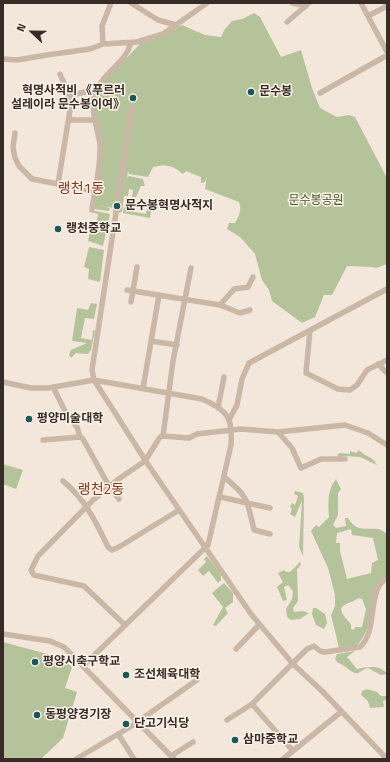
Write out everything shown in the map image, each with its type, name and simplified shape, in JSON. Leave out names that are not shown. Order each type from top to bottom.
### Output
[{"type":"street","points":[[103,44],[102,26],[111,3]]},
{"type":"street","points":[[131,3],[158,20],[176,25]]},
{"type":"street","points":[[3,59],[17,60],[90,49],[103,44],[131,43],[163,34],[207,3]]},
{"type":"street","points":[[292,3],[308,4]]},
{"type":"street","points":[[361,3],[387,52]]},
{"type":"street","points":[[288,22],[308,4]]},
{"type":"street","points":[[368,16],[387,6]]},
{"type":"street","points":[[92,107],[99,84],[126,56],[131,43]]},
{"type":"street","points":[[320,93],[387,56]]},
{"type":"street","points":[[58,184],[69,120],[68,96],[60,74]]},
{"type":"street","points":[[68,96],[89,91],[100,146],[92,209]]},
{"type":"street","points":[[132,108],[93,367],[94,380],[145,461],[259,625],[293,664],[387,759]]},
{"type":"street","points":[[69,120],[94,120]]},
{"type":"street","points":[[14,133],[13,147],[19,166],[32,179],[95,191]]},
{"type":"street","points":[[131,302],[130,290],[137,267]]},
{"type":"street","points":[[125,625],[84,586],[32,573],[33,564],[38,556],[109,486],[145,461],[156,443],[163,436],[169,392],[191,268]]},
{"type":"street","points":[[220,305],[234,289],[248,286],[253,277]]},
{"type":"street","points":[[83,666],[205,548],[211,538],[231,445],[232,430],[230,418],[237,405],[242,379],[249,363],[387,289]]},
{"type":"street","points":[[130,290],[220,305],[240,312],[250,310]]},
{"type":"street","points":[[143,388],[159,295]]},
{"type":"street","points":[[310,330],[306,373],[338,389],[350,390],[357,385],[367,370],[387,360]]},
{"type":"street","points":[[152,341],[177,345]]},
{"type":"street","points":[[378,364],[387,373]]},
{"type":"street","points":[[218,408],[224,377]]},
{"type":"street","points":[[3,382],[31,388],[53,387],[94,380],[202,399],[218,408],[230,418]]},
{"type":"street","points":[[53,387],[67,415],[78,428],[80,437],[83,439],[109,486],[119,499]]},
{"type":"street","points":[[163,436],[189,438],[197,434],[232,430],[278,432],[345,425],[368,433],[387,445]]},
{"type":"street","points":[[278,432],[292,448],[301,468],[321,459],[345,459]]},
{"type":"street","points":[[43,440],[80,437]]},
{"type":"street","points":[[224,477],[243,494],[248,503],[254,530],[270,534]]},
{"type":"street","points":[[64,481],[77,493],[87,507],[108,547],[114,550],[179,510]]},
{"type":"street","points":[[220,497],[270,508]]},
{"type":"street","points":[[227,720],[252,704],[293,664],[300,653],[313,646],[322,652],[360,647],[368,634],[372,621],[376,592],[379,585],[387,578]]},
{"type":"street","points":[[236,649],[259,625]]},
{"type":"street","points":[[3,634],[54,642],[64,647],[172,758],[193,742]]},
{"type":"street","points":[[79,758],[137,722],[196,680]]},
{"type":"street","points":[[252,704],[293,751]]},
{"type":"street","points":[[283,759],[341,712]]},
{"type":"street","points":[[118,734],[134,759]]},
{"type":"green space","name":"문수봉공원","points":[[254,13],[260,17],[281,57],[301,50],[312,88],[320,108],[337,117],[349,115],[355,117],[387,178],[387,264],[376,268],[347,266],[332,295],[324,295],[315,317],[302,323],[272,301],[269,290],[262,280],[255,254],[240,237],[227,229],[229,223],[235,223],[238,218],[240,213],[239,202],[205,189],[207,176],[205,182],[201,183],[201,177],[186,171],[183,174],[172,167],[153,167],[148,177],[129,174],[128,171],[127,178],[129,176],[143,179],[145,186],[141,186],[136,197],[132,197],[133,190],[129,189],[128,196],[124,196],[122,212],[113,213],[113,208],[99,205],[110,208],[109,211],[94,209],[100,175],[94,91],[141,43],[182,25],[205,35],[221,37],[225,29],[232,21],[242,19]]},
{"type":"green space","points":[[128,198],[136,199],[134,212],[146,214],[148,202],[161,205],[164,202],[166,204],[162,209],[152,207],[150,218],[123,213],[124,207],[129,208]]},
{"type":"green space","points":[[90,210],[110,214],[103,246],[88,241],[91,226],[96,226],[98,214],[89,212]]},
{"type":"green space","points":[[89,247],[104,250],[100,282],[88,279],[89,269],[84,267]]},
{"type":"green space","points":[[91,303],[97,304],[94,319],[85,318],[81,338],[92,340],[93,330],[95,331],[91,350],[88,354],[76,353],[71,358],[69,355],[71,350],[87,343],[72,341],[77,308],[88,310]]},
{"type":"green space","points":[[359,450],[371,458],[377,465],[360,457],[339,457],[337,455],[340,453],[350,454],[350,451],[356,453]]},
{"type":"green space","points":[[3,464],[23,470],[16,489],[3,484]]},
{"type":"green space","points":[[336,479],[341,489],[338,493],[338,515],[333,525],[336,528],[346,526],[345,518],[348,518],[358,527],[365,529],[379,529],[387,534],[387,576],[383,578],[370,623],[356,647],[339,648],[331,615],[335,606],[335,595],[328,568],[311,531],[316,525],[319,527],[329,517],[329,497],[333,483]],"holes":[[[351,529],[352,535],[373,538],[378,560],[372,563],[371,573],[347,579],[340,551],[340,543],[336,543],[337,533]],[[359,598],[362,599],[366,609],[362,627],[356,627],[353,630],[351,629],[351,624],[345,618],[341,609],[345,605]]]},
{"type":"green space","points":[[295,491],[303,493],[304,498],[303,556],[299,547],[302,501],[295,517],[290,514],[292,509],[290,507],[292,503],[295,505],[298,496],[294,494]]},
{"type":"green space","points":[[207,556],[221,574],[221,580],[218,583],[209,571],[203,576],[198,570],[206,562],[204,559]]},
{"type":"green space","points":[[300,562],[301,565],[297,569],[298,601],[293,608],[294,612],[302,611],[309,613],[300,619],[291,620],[287,617],[286,609],[292,599],[293,591],[288,585],[284,587],[287,600],[283,601],[277,587],[283,582],[278,573],[284,570],[286,572],[290,572]]},
{"type":"green space","points":[[224,583],[233,593],[233,602],[225,608],[228,613],[216,626],[213,625],[223,607],[212,593]]},
{"type":"green space","points":[[313,608],[316,608],[325,614],[327,623],[324,629],[316,625],[312,614]]},
{"type":"green space","name":"동평양경기장","points":[[3,642],[62,658],[72,667],[65,688],[77,692],[63,738],[41,759],[3,759]]},
{"type":"green space","points":[[355,651],[347,657],[357,669],[377,667],[387,674],[381,675],[368,668],[356,673],[338,663],[335,659],[337,654]]},
{"type":"green space","points":[[367,689],[377,692],[381,696],[387,696],[387,700],[383,701],[384,707],[370,708],[368,701],[361,695],[362,691]]},
{"type":"place","name":"문수봉","points":[[251,92]]},
{"type":"place","name":"혁명사적비 《푸르러 설레이라 문수봉이여》","points":[[133,98]]},
{"type":"place","name":"문수봉혁명사적지","points":[[117,206]]},
{"type":"place","name":"랭천중학교","points":[[58,229]]},
{"type":"place","name":"평양미술대학","points":[[29,419]]},
{"type":"place","name":"평양시축구학교","points":[[35,662]]},
{"type":"place","name":"조선체육대학","points":[[126,675]]},
{"type":"place","name":"동평양경기장","points":[[37,715]]},
{"type":"place","name":"단고기식당","points":[[126,724]]},
{"type":"place","name":"삼마중학교","points":[[235,740]]},
{"type":"district","name":"랭천1동","points":[[81,190]]},
{"type":"district","name":"랭천2동","points":[[101,491]]}]
